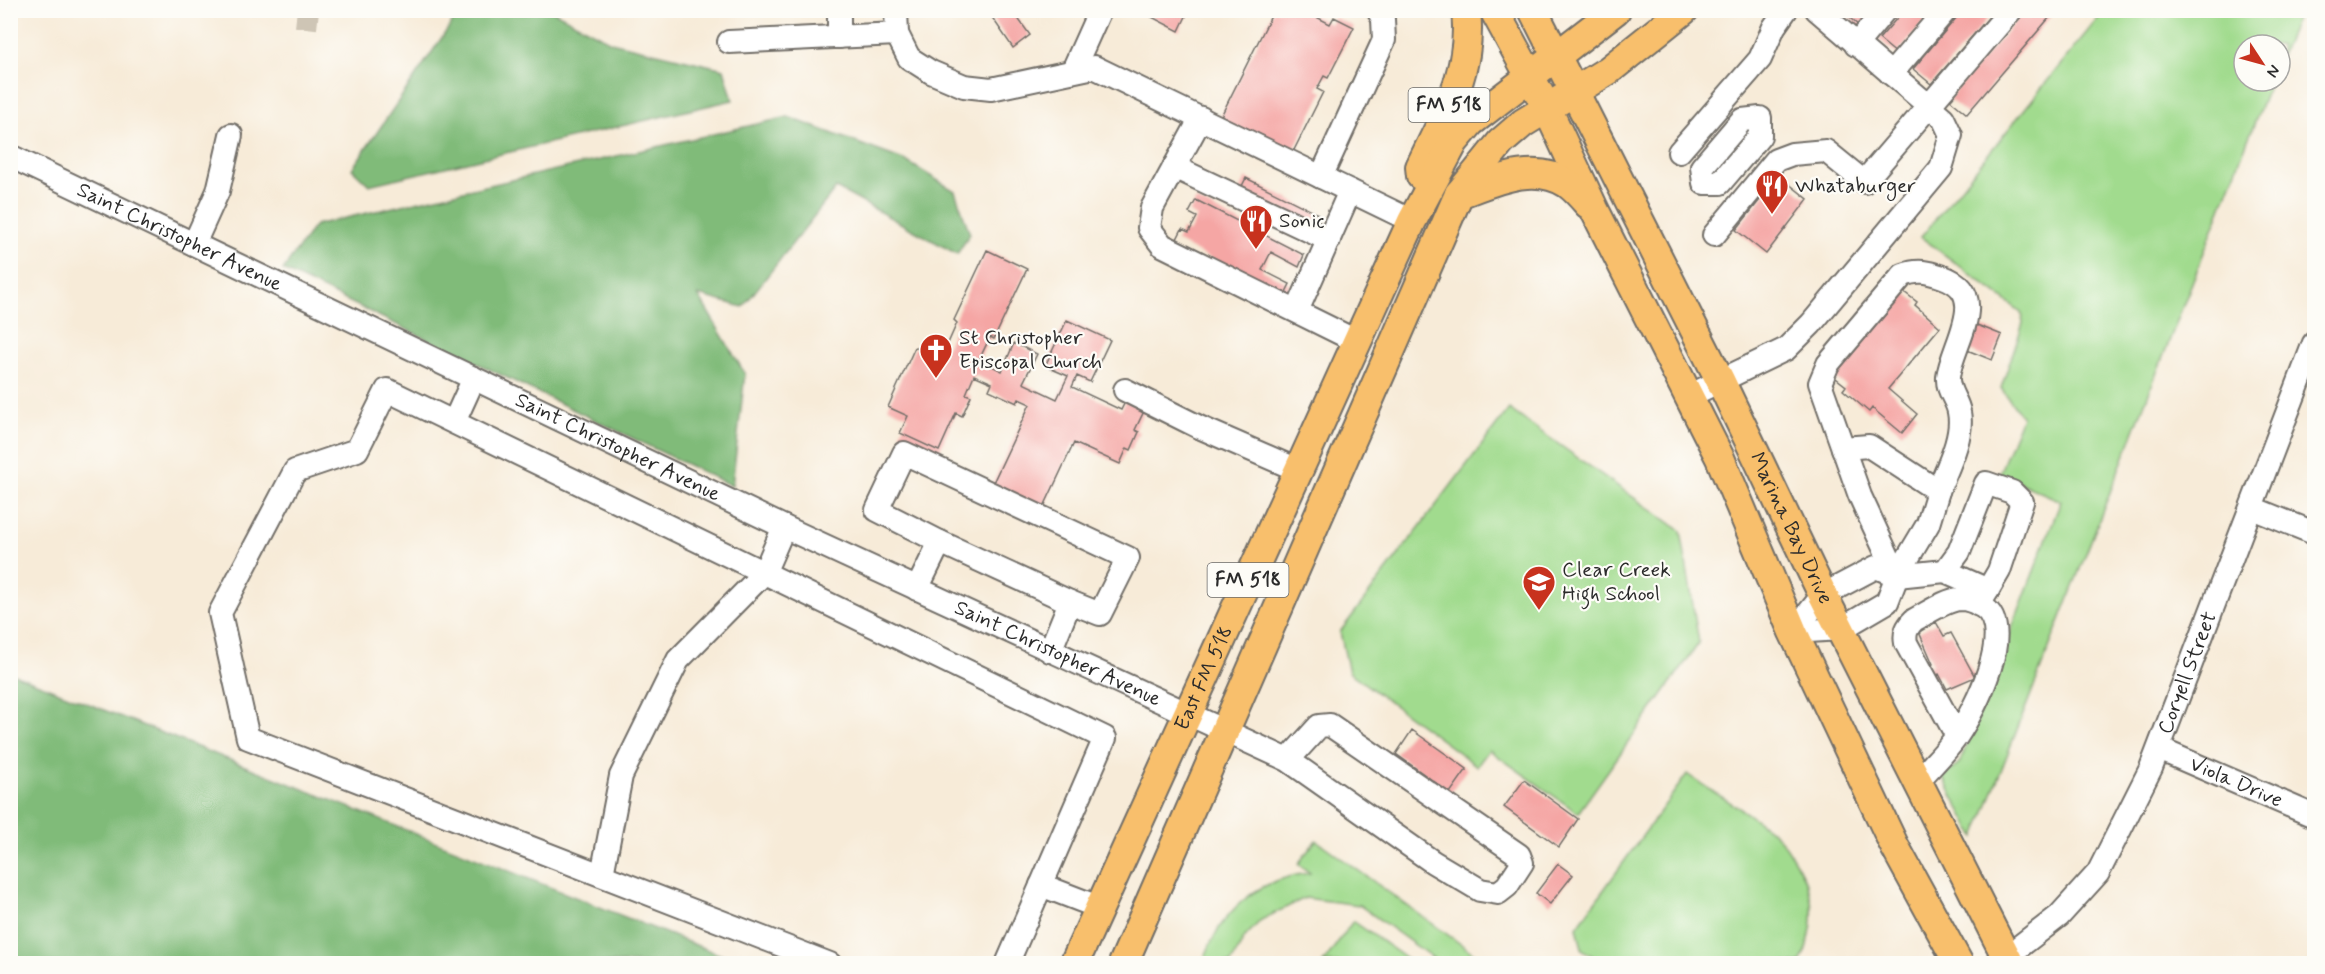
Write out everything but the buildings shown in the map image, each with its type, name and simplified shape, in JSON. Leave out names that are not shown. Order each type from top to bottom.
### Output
[{"type":"main road","name":"FM 518","points":[[1418,209],[1420,167],[1462,77],[1468,29],[1467,10]]},
{"type":"main road","name":"Marina Bay Drive","points":[[1494,10],[1547,108],[1594,209],[1720,458],[1793,632],[1895,847],[1959,963]]},
{"type":"main road","name":"Marina Bay Drive","points":[[1533,10],[1720,380],[1823,596],[1918,781],[2005,961]]},
{"type":"main road","name":"East FM 518","points":[[1074,963],[1356,341],[1418,209],[1454,142],[1472,122],[1528,76],[1557,58],[1616,10]]},
{"type":"main road","points":[[1575,90],[1609,70],[1684,10]]},
{"type":"main road","name":"FM 518","points":[[1460,195],[1501,142],[1575,90]]},
{"type":"main road","points":[[1460,195],[1523,174],[1543,174],[1567,184],[1594,209]]},
{"type":"main road","name":"East FM 518","points":[[1124,963],[1460,195]]},
{"type":"main road","points":[[1098,907],[1141,924]]},
{"type":"street","points":[[839,10],[839,37]]},
{"type":"street","points":[[896,10],[897,34],[909,58],[931,72],[964,86],[991,89],[1094,67],[1350,191],[1418,209]]},
{"type":"street","points":[[1073,70],[1100,10]]},
{"type":"street","points":[[1321,177],[1384,40],[1383,19],[1378,10]]},
{"type":"street","points":[[1679,152],[1760,59],[1774,27],[1786,10]]},
{"type":"street","points":[[1689,396],[1786,349],[1811,324],[1941,168],[1952,135],[1942,118],[1817,10]]},
{"type":"street","points":[[1856,45],[1885,10]]},
{"type":"street","points":[[1892,74],[1946,10]]},
{"type":"street","points":[[1714,235],[1776,160],[1792,154],[1826,151],[1864,182],[2012,10]]},
{"type":"street","points":[[729,42],[897,34]]},
{"type":"street","points":[[1201,118],[1152,208],[1149,228],[1162,245],[1356,341]]},
{"type":"street","points":[[1700,188],[1720,183],[1760,136],[1760,118]]},
{"type":"street","points":[[194,244],[218,191],[231,135]]},
{"type":"street","name":"Saint Christopher Avenue","points":[[10,156],[784,527],[1288,760],[1433,862],[1490,894],[1498,893],[1507,886],[1522,863],[1519,855],[1330,725],[1319,726],[1288,760]]},
{"type":"street","points":[[1174,167],[1329,240]]},
{"type":"street","points":[[1297,311],[1350,191]]},
{"type":"street","points":[[1793,632],[1840,629],[1887,602],[1897,576],[1928,524],[1960,428],[1959,411],[1949,390],[1948,377],[1969,308],[1963,290],[1954,281],[1917,270],[1903,275],[1828,364],[1820,383],[1860,496],[1897,576]]},
{"type":"street","name":"Coryell Street","points":[[2005,961],[2059,916],[2098,873],[2159,749],[2314,343]]},
{"type":"street","points":[[454,422],[474,378]]},
{"type":"street","points":[[830,963],[248,738],[220,613],[295,471],[357,450],[387,390],[1105,738],[1006,963]]},
{"type":"street","points":[[1125,390],[1199,428],[1298,470]]},
{"type":"street","points":[[1843,448],[1869,446],[1938,491]]},
{"type":"street","points":[[904,453],[1128,558],[1100,614],[1070,602],[877,510],[904,453]]},
{"type":"street","points":[[1793,632],[1823,596],[1876,567],[1897,576],[1936,574],[1945,571],[1959,552],[1986,483],[2012,492],[2022,502],[1999,571],[1984,598]]},
{"type":"street","points":[[2252,508],[2314,533]]},
{"type":"street","points":[[603,875],[621,776],[678,660],[764,573],[784,527]]},
{"type":"street","points":[[917,589],[940,542]]},
{"type":"street","points":[[1918,781],[1957,736],[1970,714],[1991,662],[1997,638],[1996,625],[1984,598],[1945,571]]},
{"type":"street","points":[[1957,736],[1906,643],[1905,636],[1909,625],[1914,620],[1947,603],[1959,599],[1984,598]]},
{"type":"street","points":[[1050,651],[1070,602]]},
{"type":"street","name":"Viola Drive","points":[[2159,749],[2314,816]]},
{"type":"street","points":[[1041,885],[1098,907]]},
{"type":"green space","points":[[460,11],[553,11],[611,42],[724,69],[733,100],[369,185],[352,169]]},
{"type":"green space","points":[[2104,11],[2299,11],[2290,33],[2232,33],[2232,93],[2266,93],[1975,837],[1943,778],[1960,762],[2061,501],[1999,474],[2022,417],[2001,388],[2023,323],[2021,312],[1921,237]]},
{"type":"green space","points":[[788,117],[906,161],[955,191],[970,234],[957,254],[836,188],[743,307],[698,295],[745,374],[732,486],[283,270],[315,225]]},
{"type":"green space","points":[[1509,409],[1681,531],[1699,643],[1578,813],[1489,750],[1477,766],[1349,672],[1340,632]]},
{"type":"green space","points":[[11,673],[741,963],[11,963]]},
{"type":"green space","points":[[1687,774],[1769,829],[1790,853],[1803,876],[1811,901],[1810,937],[1800,963],[1603,963],[1582,949],[1577,927]]},
{"type":"green space","points":[[1316,840],[1487,963],[1440,963],[1359,905],[1305,898],[1261,920],[1245,937],[1231,963],[1203,963],[1219,928],[1243,901],[1257,890],[1273,882],[1310,873],[1298,864]]},
{"type":"green space","points":[[1353,921],[1413,963],[1323,963]]},
{"type":"tunnel","points":[[306,28],[308,10]]},
{"type":"place","name":"Whataburger","points":[[1772,215]]},
{"type":"place","name":"Sonic","points":[[1256,250]]},
{"type":"place","name":"St Christopher Episcopal Church","points":[[936,379]]},
{"type":"place","name":"Clear Creek High School","points":[[1539,611]]}]
